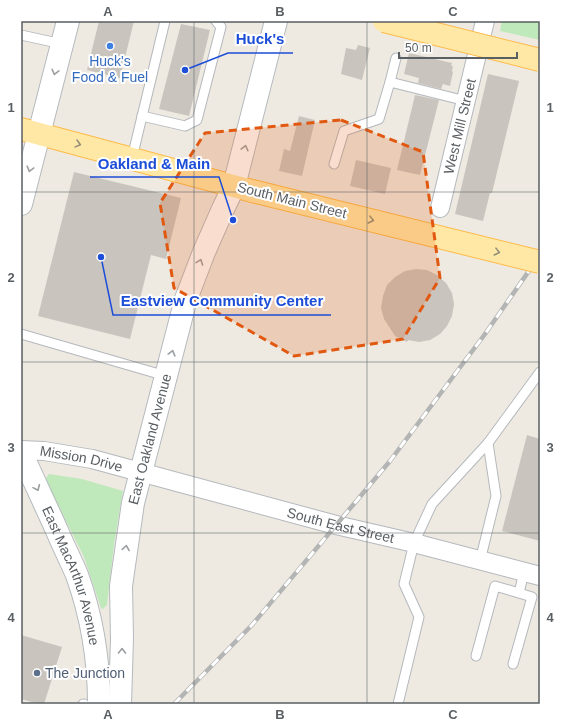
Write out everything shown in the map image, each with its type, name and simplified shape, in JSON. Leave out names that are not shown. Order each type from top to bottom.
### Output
[{"type":"main road","points":[[21,204],[30,131],[62,44],[68,21]]},
{"type":"main road","name":"East Oakland Avenue","points":[[120,704],[122,580],[134,503],[141,472],[186,299],[204,252],[223,209],[243,188],[276,21]]},
{"type":"main road","points":[[384,21],[540,60]]},
{"type":"main road","name":"South Main Street","points":[[30,131],[243,188],[540,262]]},
{"type":"main road","name":"East MacArthur Avenue","points":[[21,451],[76,574],[85,600],[96,652],[99,679],[99,704]]},
{"type":"street","name":"West Mill Street","points":[[440,208],[485,21]]},
{"type":"street","name":"Mission Drive","points":[[21,451],[44,451],[92,459],[141,472]]},
{"type":"street","name":"South East Street","points":[[141,472],[336,525],[414,543],[532,574]]},
{"type":"lane","points":[[132,158],[165,21]]},
{"type":"lane","points":[[142,116],[185,126],[197,120],[221,27],[216,21]]},
{"type":"lane","points":[[21,34],[62,44]]},
{"type":"lane","points":[[334,164],[344,131],[379,119],[396,58]]},
{"type":"lane","points":[[390,82],[466,101]]},
{"type":"lane","points":[[21,334],[166,376]]},
{"type":"lane","points":[[398,704],[419,617],[404,584],[414,543],[432,504],[488,443],[540,372]]},
{"type":"lane","points":[[480,561],[496,496],[488,443]]},
{"type":"lane","points":[[519,593],[532,574]]},
{"type":"lane","points":[[476,656],[495,586],[532,597],[513,664]]},
{"type":"highlighted area","points":[[341,120],[423,152],[440,278],[403,339],[294,356],[174,288],[160,203],[205,133]]},
{"type":"green space","points":[[502,21],[540,21],[540,40],[500,31]]},
{"type":"green space","points":[[49,474],[82,479],[123,491],[114,544],[107,605],[103,609],[101,608],[84,557],[47,483],[46,478]]},
{"type":"building","name":"Huck's Food & Fuel","points":[[99,21],[134,21],[120,78],[87,70]]},
{"type":"building","points":[[181,24],[210,30],[189,116],[159,109]]},
{"type":"building","points":[[358,45],[370,48],[362,80],[341,74],[346,48],[356,50]]},
{"type":"building","points":[[409,53],[452,63],[451,66],[453,66],[453,72],[450,86],[443,84],[441,89],[418,83],[419,78],[404,74]]},
{"type":"building","points":[[488,74],[519,81],[492,193],[490,193],[483,221],[455,214]]},
{"type":"building","points":[[415,95],[439,100],[420,175],[397,170]]},
{"type":"building","points":[[299,116],[315,120],[302,176],[279,171],[284,149],[290,151]]},
{"type":"building","points":[[356,160],[391,168],[385,194],[350,186]]},
{"type":"building","points":[[74,172],[181,198],[166,259],[151,255],[130,339],[38,316]]},
{"type":"building","points":[[416,269],[427,270],[437,275],[446,283],[452,293],[454,304],[452,316],[447,326],[440,334],[430,340],[419,342],[408,340],[407,342],[395,336],[384,319],[381,308],[387,285],[395,277],[405,271]]},
{"type":"building","points":[[527,435],[540,439],[540,541],[502,531]]},
{"type":"building","name":"The Junction","points":[[21,635],[62,647],[44,704],[21,699]]},
{"type":"railway","points":[[174,704],[252,625],[390,461],[485,334],[540,255]]},
{"type":"place","name":"Huck's Food & Fuel","points":[[110,46]]},
{"type":"place","name":"Huck's","points":[[185,70]]},
{"type":"place","name":"Oakland & Main","points":[[233,220]]},
{"type":"place","name":"Eastview Community Center","points":[[101,257]]},
{"type":"place","name":"The Junction","points":[[37,673]]}]
